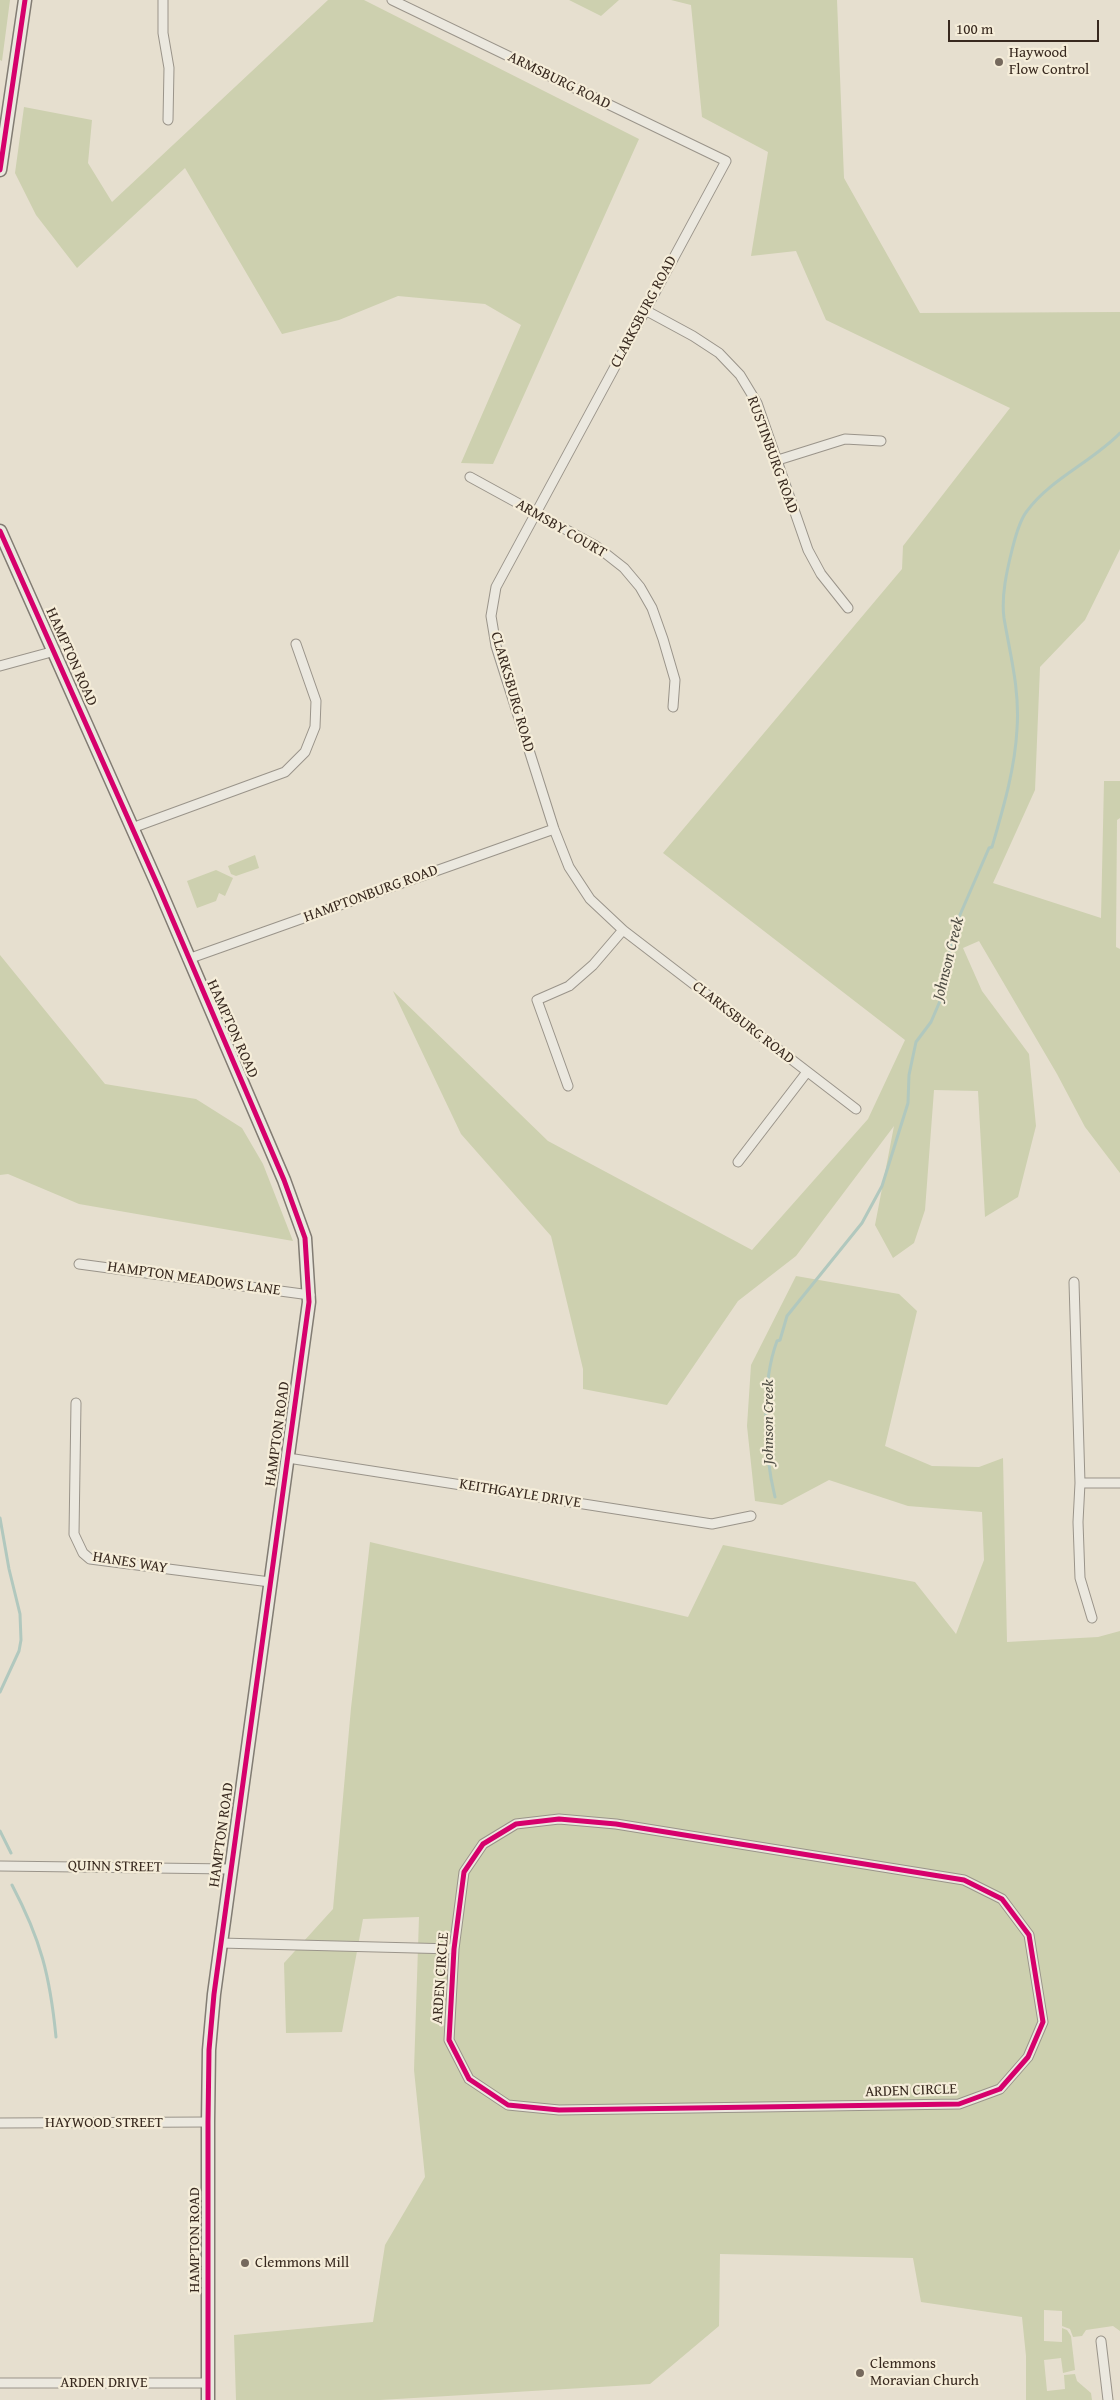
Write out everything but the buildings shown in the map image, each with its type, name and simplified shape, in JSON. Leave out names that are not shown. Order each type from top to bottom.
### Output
[{"type":"main road","points":[[0,170],[25,0]]},
{"type":"main road","name":"HAMPTON ROAD","points":[[0,531],[55,651],[284,1180],[305,1238],[310,1295],[220,1943],[209,2050],[208,2400]]},
{"type":"street","points":[[163,0],[163,33],[169,68],[168,120]]},
{"type":"street","name":"ARMSBURG ROAD","points":[[392,0],[726,161]]},
{"type":"street","name":"CLARKSBURG ROAD","points":[[726,161],[496,587],[491,616],[496,646],[554,829],[569,867],[590,899],[622,930],[856,1109]]},
{"type":"street","name":"RUSTINBURG ROAD","points":[[645,310],[693,336],[719,353],[740,375],[757,403],[808,550],[821,574],[848,608]]},
{"type":"street","points":[[778,460],[845,439],[881,441]]},
{"type":"street","name":"ARMSBY COURT","points":[[470,477],[596,546],[624,568],[640,586],[652,608],[676,680],[673,707]]},
{"type":"street","points":[[132,828],[284,772],[306,752],[315,727],[316,701],[296,644]]},
{"type":"street","points":[[0,666],[55,651]]},
{"type":"street","name":"HAMPTONBURG ROAD","points":[[188,960],[554,829]]},
{"type":"street","points":[[568,1086],[537,1000],[568,986],[593,965],[622,930]]},
{"type":"street","points":[[738,1162],[807,1072]]},
{"type":"street","name":"HAMPTON MEADOWS LANE","points":[[79,1264],[310,1295]]},
{"type":"street","points":[[1074,1282],[1080,1483],[1078,1522],[1080,1578],[1092,1618]]},
{"type":"street","name":"HANES WAY","points":[[76,1403],[74,1534],[83,1553],[90,1559],[270,1582]]},
{"type":"street","name":"KEITHGAYLE DRIVE","points":[[288,1458],[712,1524],[752,1516]]},
{"type":"street","points":[[1080,1483],[1120,1483]]},
{"type":"street","name":"ARDEN CIRCLE","points":[[559,1819],[616,1824],[964,1880],[1002,1899],[1029,1936],[1043,2022],[1028,2058],[1000,2089],[959,2104],[559,2110],[508,2105],[469,2078],[449,2040],[454,1949],[464,1872],[483,1844],[516,1824],[559,1819]]},
{"type":"street","name":"QUINN STREET","points":[[0,1866],[230,1869]]},
{"type":"street","name":"ARDEN CIRCLE","points":[[220,1943],[454,1949]]},
{"type":"street","name":"HAYWOOD STREET","points":[[0,2123],[208,2122]]},
{"type":"street","points":[[1101,2341],[1108,2400]]},
{"type":"street","name":"ARDEN DRIVE","points":[[0,2383],[208,2383]]},
{"type":"green space","points":[[0,0],[10,0],[2,61],[0,60]]},
{"type":"green space","points":[[328,0],[364,0],[639,139],[493,464],[461,463],[521,325],[485,304],[398,296],[339,320],[282,334],[185,168],[77,268],[36,215],[15,173],[24,107],[92,120],[88,163],[112,202]]},
{"type":"green space","points":[[569,0],[619,0],[601,16]]},
{"type":"green space","points":[[671,0],[837,0],[844,178],[920,313],[1120,312],[1120,549],[1085,620],[1040,667],[1035,790],[993,883],[1101,918],[1104,781],[1120,781],[1120,818],[1117,820],[1116,947],[1120,949],[1120,1173],[1085,1127],[1057,1074],[979,941],[963,948],[982,991],[1029,1054],[1036,1126],[1018,1197],[985,1217],[978,1091],[934,1090],[925,1210],[914,1243],[893,1258],[875,1225],[894,1126],[796,1256],[738,1301],[667,1405],[583,1389],[583,1369],[551,1236],[461,1134],[393,991],[548,1141],[752,1250],[868,1119],[905,1040],[663,853],[902,569],[903,546],[1010,408],[826,320],[796,251],[751,256],[768,152],[702,117],[691,5]]},
{"type":"green space","points":[[255,855],[259,868],[236,876],[231,874],[228,866]]},
{"type":"green space","points":[[216,870],[233,878],[225,896],[219,893],[216,901],[197,908],[187,881]]},
{"type":"green space","points":[[0,955],[105,1084],[196,1099],[242,1128],[263,1164],[293,1241],[79,1204],[8,1174],[0,1175]]},
{"type":"green space","points":[[796,1276],[899,1294],[917,1311],[885,1446],[932,1466],[979,1467],[1003,1458],[1007,1642],[1098,1637],[1120,1631],[1120,2331],[1113,2326],[1086,2330],[1082,2336],[1073,2337],[1070,2329],[1062,2326],[1062,2311],[1044,2310],[1044,2341],[1062,2342],[1062,2328],[1067,2330],[1071,2336],[1075,2370],[1063,2373],[1061,2358],[1044,2360],[1047,2391],[1065,2389],[1064,2375],[1075,2374],[1077,2381],[1091,2393],[1092,2400],[1026,2400],[1026,2356],[1022,2317],[921,2302],[913,2258],[720,2254],[719,2326],[650,2384],[380,2400],[236,2400],[234,2335],[373,2322],[385,2245],[425,2177],[414,2070],[419,1917],[363,1919],[342,2032],[286,2033],[284,1963],[333,1909],[351,1708],[370,1542],[688,1617],[723,1545],[915,1582],[956,1634],[984,1560],[982,1512],[908,1506],[829,1480],[782,1505],[755,1501],[747,1426],[751,1365]]},
{"type":"waterway","name":"Johnson Creek","points":[[775,1497],[768,1460],[766,1398],[768,1377],[777,1341],[780,1340],[787,1316],[862,1223],[882,1186],[908,1103],[909,1075],[916,1042],[931,1022],[943,994],[953,931],[989,848],[992,847],[1004,804],[1014,759],[1018,715],[1016,686],[1004,618],[1003,601],[1006,575],[1018,530],[1027,511],[1036,500],[1120,433]]},
{"type":"waterway","points":[[0,1518],[9,1569],[20,1614],[21,1640],[19,1651],[0,1692]]},
{"type":"waterway","points":[[0,1831],[11,1853]]},
{"type":"waterway","points":[[12,1885],[30,1923],[43,1959],[51,1995],[56,2037]]},
{"type":"cycle path","points":[[0,170],[25,0]]},
{"type":"cycle path","points":[[0,531],[159,888],[284,1180],[305,1238],[309,1302],[214,1994],[209,2050],[208,2400]]},
{"type":"cycle path","points":[[559,1819],[616,1824],[964,1880],[1002,1899],[1029,1935],[1043,2022],[1028,2057],[1000,2089],[959,2104],[559,2110],[508,2105],[469,2079],[449,2040],[454,1949],[464,1872],[483,1844],[516,1824],[559,1819]]},
{"type":"place","name":"Haywood Flow Control","points":[[999,62]]},
{"type":"place","name":"Clemmons Mill","points":[[245,2263]]},
{"type":"place","name":"Clemmons Moravian Church","points":[[860,2373]]}]
